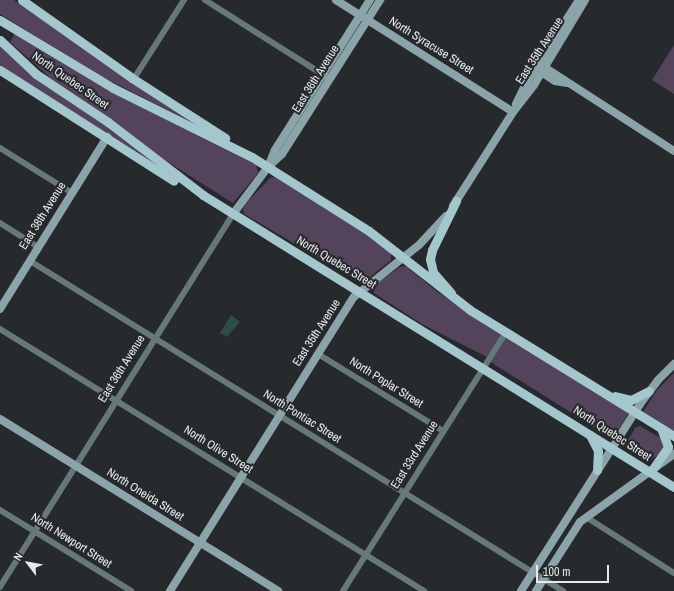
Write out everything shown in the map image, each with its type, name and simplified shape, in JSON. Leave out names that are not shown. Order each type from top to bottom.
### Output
[{"type":"main road","points":[[22,0],[133,80],[252,157]]},
{"type":"main road","name":"North Quebec Street","points":[[0,20],[113,88],[252,157],[360,225],[460,303],[674,436]]},
{"type":"main road","name":"North Quebec Street","points":[[0,40],[36,74],[108,122],[203,195],[484,367],[651,471],[674,487]]},
{"type":"main road","points":[[0,70],[183,187],[203,195]]},
{"type":"main road","points":[[456,201],[432,250],[430,259],[433,272],[460,303]]},
{"type":"main road","points":[[604,393],[631,400],[650,391]]},
{"type":"main road","points":[[651,471],[668,447],[661,428]]},
{"type":"main road","points":[[588,432],[597,448],[597,470]]},
{"type":"street","points":[[133,80],[184,0]]},
{"type":"street","points":[[205,0],[330,79]]},
{"type":"street","name":"North Syracuse Street","points":[[336,0],[512,112]]},
{"type":"street","name":"East 36th Avenue","points":[[268,168],[272,154],[370,0]]},
{"type":"street","name":"East 36th Avenue","points":[[0,587],[233,214],[268,168],[282,154],[380,0]]},
{"type":"street","name":"East 35th Avenue","points":[[170,591],[318,354],[360,291],[403,258],[435,229],[456,201],[512,112],[579,0]]},
{"type":"street","name":"East 35th Avenue","points":[[540,67],[585,0]]},
{"type":"street","points":[[540,67],[556,81],[566,83],[674,151]]},
{"type":"street","name":"East 38th Avenue","points":[[1,305],[107,137]]},
{"type":"street","points":[[0,148],[72,193]]},
{"type":"street","points":[[0,223],[38,247]]},
{"type":"street","name":"North Pontiac Street","points":[[30,261],[404,494],[563,591]]},
{"type":"street","name":"North Olive Street","points":[[0,329],[425,591]]},
{"type":"street","name":"East 33rd Avenue","points":[[343,591],[506,332]]},
{"type":"street","name":"North Poplar Street","points":[[318,354],[443,431]]},
{"type":"street","points":[[521,591],[635,412],[650,391],[674,364]]},
{"type":"street","name":"North Oneida Street","points":[[0,419],[278,591]]},
{"type":"street","points":[[536,591],[575,529],[586,517],[674,454]]},
{"type":"street","name":"North Newport Street","points":[[0,510],[131,591]]},
{"type":"street","points":[[586,517],[674,573]]},
{"type":"shaded area","points":[[0,0],[14,0],[201,127],[85,68],[0,14]]},
{"type":"shaded area","points":[[15,33],[93,81],[243,157],[256,165],[258,173],[233,203],[160,157],[117,123],[52,79],[10,42]]},
{"type":"shaded area","points":[[0,45],[117,133],[150,160],[0,66]]},
{"type":"shaded area","points":[[674,45],[674,94],[652,80]]},
{"type":"shaded area","points":[[275,177],[366,234],[391,253],[391,260],[364,282],[360,282],[244,214],[243,209],[249,200],[270,178]]},
{"type":"shaded area","points":[[406,266],[436,291],[500,333],[501,336],[487,357],[422,324],[374,293],[374,285],[400,267]]},
{"type":"shaded area","points":[[231,315],[240,322],[227,337],[220,333]]},
{"type":"shaded area","points":[[505,339],[509,339],[629,412],[615,436],[610,437],[492,363],[491,361]]},
{"type":"shaded area","points":[[674,373],[674,431],[643,412],[657,390]]},
{"type":"shaded area","points":[[640,426],[664,440],[663,451],[651,460],[647,460],[625,445],[635,428]]}]
